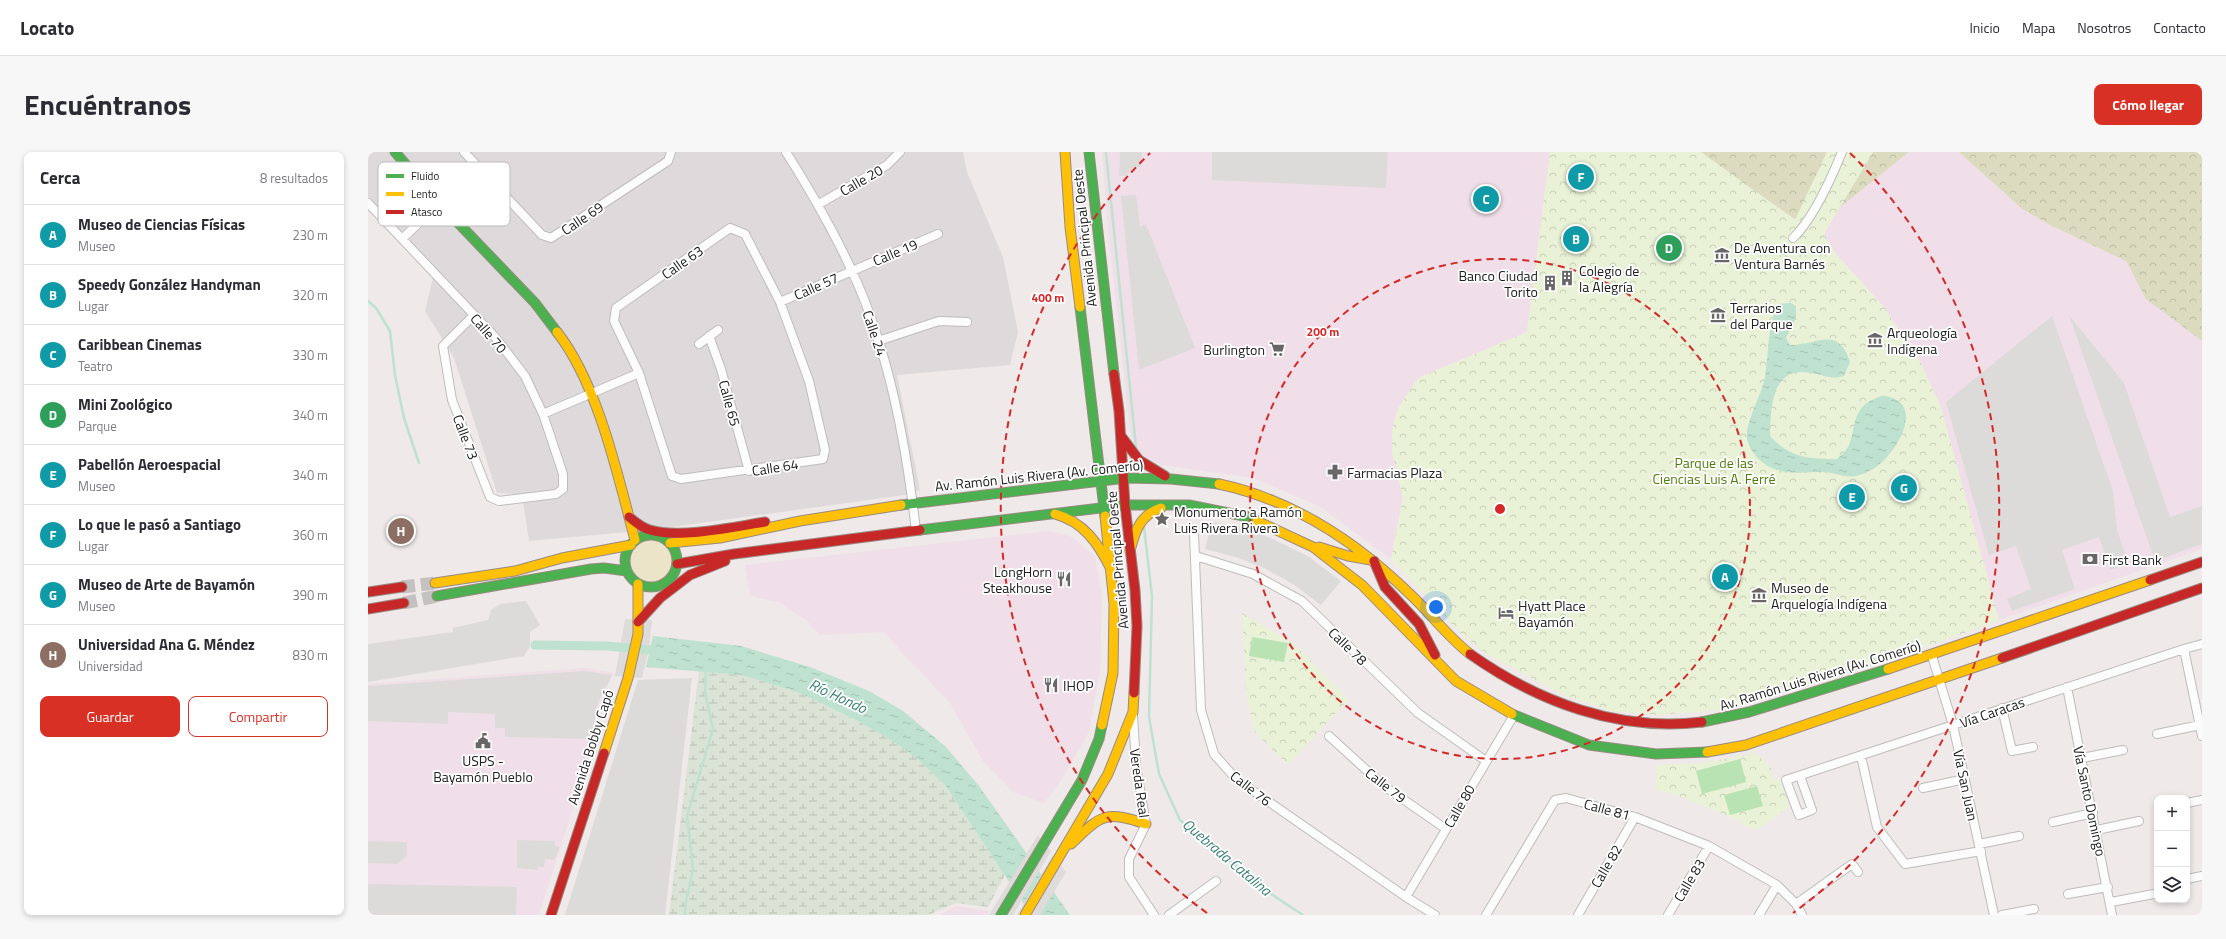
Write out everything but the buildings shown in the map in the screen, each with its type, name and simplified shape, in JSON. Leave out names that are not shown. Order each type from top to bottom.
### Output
[{"type":"main road","points":[[396,152],[404,162]]},
{"type":"main road","name":"Avenida Principal Oeste","points":[[1002,915],[1082,780],[1099,739],[1113,673],[1115,636],[1111,569],[1102,482],[1074,262],[1065,152]]},
{"type":"main road","name":"Avenida Principal Oeste","points":[[1025,915],[1108,774],[1133,712],[1137,626],[1120,436],[1091,155]]},
{"type":"main road","points":[[435,583],[515,571],[562,558],[633,543],[644,536],[653,535],[663,538],[670,543],[675,551],[678,564],[672,578],[664,585],[653,588],[638,584],[627,571],[625,557],[633,543],[629,517],[616,465],[590,392],[569,347],[536,304],[461,226]]},
{"type":"main road","points":[[1120,436],[1127,449],[1141,463],[1152,471],[1172,479]]},
{"type":"main road","name":"Av. Ramón Luis Rivera (Av. Comerío)","points":[[670,543],[690,543],[739,536],[794,522],[913,502],[1102,482],[1124,478],[1172,479],[1220,484],[1257,493],[1326,525],[1374,561],[1474,658],[1527,688],[1596,717],[1658,725],[1701,723],[1739,716],[1932,656],[2202,562]]},
{"type":"main road","points":[[1130,551],[1134,535],[1142,518],[1149,512],[1175,504]]},
{"type":"main road","points":[[678,564],[734,554],[1104,507],[1175,504],[1220,510],[1249,517],[1308,544],[1348,556],[1374,561],[1377,576],[1389,593],[1425,633],[1442,667]]},
{"type":"main road","points":[[1050,513],[1066,516],[1079,523],[1096,540],[1111,569]]},
{"type":"main road","points":[[629,517],[651,531],[659,532],[688,531],[774,521],[794,522]]},
{"type":"main road","points":[[1308,544],[1362,584],[1456,681],[1514,715],[1589,745],[1656,754],[1704,752],[1746,745],[1939,680],[2202,588]]},
{"type":"main road","points":[[638,622],[660,598],[684,579],[724,561],[734,554]]},
{"type":"main road","points":[[437,596],[591,569],[604,568],[627,571]]},
{"type":"main road","name":"Avenida Bobby Capó","points":[[551,915],[628,678],[635,650],[638,622],[638,584]]},
{"type":"main road","points":[[368,592],[400,587],[402,603],[368,609]]},
{"type":"main road","points":[[1061,854],[1099,818],[1105,815],[1116,814],[1146,824]]},
{"type":"street","name":"Calle 69","points":[[464,152],[473,162]]},
{"type":"street","name":"Calle 69","points":[[510,202],[542,235],[551,238],[668,161],[671,152]]},
{"type":"street","name":"Calle 24","points":[[786,152],[819,204],[852,270],[878,341],[893,393],[913,502],[916,531]]},
{"type":"street","name":"Calle 20","points":[[819,204],[887,165],[900,152]]},
{"type":"street","points":[[1793,238],[1806,223],[1834,173],[1842,152]]},
{"type":"street","name":"Calle 70","points":[[368,203],[378,214]]},
{"type":"street","name":"Calle 70","points":[[390,226],[495,337],[525,376],[543,414],[563,474],[563,489],[561,490]]},
{"type":"street","points":[[402,239],[415,226]]},
{"type":"street","name":"Calle 63","points":[[639,373],[614,321],[616,308],[730,228],[745,234],[780,302]]},
{"type":"street","name":"Calle 19","points":[[852,270],[938,234]]},
{"type":"street","name":"Calle 57","points":[[780,302],[852,270]]},
{"type":"street","name":"Calle 64","points":[[639,373],[672,476],[681,480],[823,459],[825,450],[809,381],[780,302]]},
{"type":"street","name":"Calle 73","points":[[474,314],[443,346],[452,400],[490,498],[499,501],[556,494],[561,490]]},
{"type":"street","points":[[878,341],[940,321],[967,322]]},
{"type":"street","points":[[700,344],[718,330]]},
{"type":"street","name":"Calle 65","points":[[709,336],[721,369],[749,471]]},
{"type":"street","points":[[543,414],[590,392],[639,373]]},
{"type":"street","name":"Calle 76","points":[[1194,534],[1201,710],[1214,754],[1236,779],[1406,897],[1435,915]]},
{"type":"street","name":"Calle 78","points":[[1196,556],[1254,574],[1302,601],[1418,713],[1486,761]]},
{"type":"street","points":[[2202,644],[2184,649],[2202,736]]},
{"type":"street","name":"Vía Caracas","points":[[1800,776],[1812,810],[1799,815],[1786,780],[2184,649]]},
{"type":"street","name":"Vía San Juan","points":[[1932,656],[1953,725],[1966,779],[1994,915]]},
{"type":"street","name":"Vía Santo Domingo","points":[[2067,687],[2097,830],[2111,902],[2112,915]]},
{"type":"street","points":[[2002,708],[2012,751],[2033,747]]},
{"type":"street","name":"Vereda Real","points":[[1133,712],[1136,766],[1146,824],[1129,860],[1129,877],[1154,915]]},
{"type":"street","name":"Calle 80","points":[[1406,897],[1514,715]]},
{"type":"street","points":[[2157,734],[2200,725]]},
{"type":"street","name":"Calle 79","points":[[1329,736],[1384,786],[1446,829]]},
{"type":"street","points":[[2082,758],[2123,750]]},
{"type":"street","points":[[1861,756],[1877,827],[1905,864],[1980,848],[2020,836]]},
{"type":"street","points":[[1923,788],[1966,779]]},
{"type":"street","name":"Calle 81","points":[[1486,915],[1555,800],[1566,798],[1635,817],[1709,846],[1777,885],[1796,904],[1802,915]]},
{"type":"street","points":[[2190,802],[2202,800]]},
{"type":"street","points":[[2053,822],[2093,814]]},
{"type":"street","name":"Calle 82","points":[[1578,915],[1635,817]]},
{"type":"street","points":[[2097,830],[2139,821]]},
{"type":"street","name":"Calle 83","points":[[1668,915],[1709,846]]},
{"type":"street","points":[[1796,904],[1852,864],[1858,872]]},
{"type":"street","points":[[2190,878],[2202,876]]},
{"type":"street","points":[[1169,915],[1216,881]]},
{"type":"street","points":[[1759,915],[1777,885]]},
{"type":"street","points":[[2068,894],[2108,887]]},
{"type":"street","points":[[2111,902],[2154,894]]},
{"type":"street","points":[[2002,915],[2034,909]]},
{"type":"shaded area","points":[[368,152],[963,152],[967,172],[1003,257],[1018,332],[1010,365],[897,375],[920,490],[905,495],[650,530],[529,541],[522,494],[497,493],[454,358],[425,311],[434,274],[393,226],[510,226],[510,162],[378,162],[378,209],[368,197]]},
{"type":"shaded area","points":[[1102,152],[1550,152],[1527,332],[1418,378],[1392,452],[1403,498],[1391,559],[1319,506],[1253,478],[1161,465],[1132,449],[1108,230]]},
{"type":"shaded area","points":[[1120,152],[1142,152],[1141,167],[1135,167],[1126,176],[1119,176]]},
{"type":"shaded area","points":[[1212,152],[1388,152],[1386,188],[1212,180]]},
{"type":"shaded area","points":[[1909,152],[1959,152],[2021,208],[2048,224],[2126,261],[2146,299],[2202,341],[2202,549],[1999,620],[1941,407],[1919,360],[1883,306],[1835,253],[1824,234],[1839,208]]},
{"type":"shaded area","points":[[1136,195],[1140,227],[1146,224],[1195,348],[1139,370],[1121,196]]},
{"type":"shaded area","points":[[2069,315],[2124,383],[2170,517],[2202,506],[2202,544],[2155,561]]},
{"type":"shaded area","points":[[2052,316],[2113,491],[2117,530],[2129,564],[2110,570],[2099,537],[2062,550],[2075,589],[2012,611],[2007,599],[2031,589],[2016,546],[1989,555],[1946,402]]},
{"type":"shaded area","points":[[1212,522],[1241,527],[1275,540],[1309,557],[1341,581],[1321,605],[1293,584],[1264,568],[1236,557],[1205,549]]},
{"type":"shaded area","points":[[1049,531],[1072,537],[1095,556],[1102,598],[1100,668],[1089,732],[1062,779],[1044,803],[1013,792],[983,761],[950,703],[883,632],[820,635],[807,621],[778,602],[750,596],[745,565]]},
{"type":"shaded area","points":[[647,538],[655,538],[664,542],[670,548],[674,561],[670,574],[664,580],[655,584],[647,584],[638,580],[632,574],[628,565],[628,557],[632,548],[638,542]]},
{"type":"shaded area","points":[[526,601],[540,625],[530,632],[530,646],[524,656],[368,682],[368,644],[453,632],[453,628],[488,620],[491,610],[500,604]]},
{"type":"shaded area","points":[[585,668],[614,673],[600,702],[594,722],[594,742],[539,915],[368,915],[368,684]]},
{"type":"shaded area","points":[[585,671],[612,675],[598,702],[592,739],[505,737],[505,728],[495,728],[495,714],[448,712],[448,724],[368,721],[368,686]]},
{"type":"shaded area","points":[[692,678],[665,915],[565,915],[638,680]]},
{"type":"shaded area","points":[[517,840],[555,841],[555,846],[560,847],[554,860],[545,859],[544,867],[538,867],[538,870],[517,868]]},
{"type":"shaded area","points":[[368,841],[407,842],[407,855],[398,864],[368,863]]},
{"type":"shaded area","points":[[368,884],[517,887],[516,915],[368,915]]},
{"type":"shaded area","points":[[956,906],[989,911],[987,915],[940,915]]},
{"type":"green space","name":"Parque de las Ciencias Luis A. Ferré","points":[[1550,152],[1701,152],[1795,220],[1827,152],[1873,152],[1824,234],[1835,253],[1883,306],[1919,360],[1941,407],[1999,620],[1940,642],[1723,710],[1658,715],[1611,711],[1564,695],[1490,656],[1460,633],[1391,559],[1403,498],[1392,452],[1392,430],[1398,408],[1418,378],[1527,332]]},
{"type":"green space","points":[[1699,152],[1827,152],[1796,220]]},
{"type":"green space","points":[[1873,152],[1909,152],[1839,208]]},
{"type":"green space","points":[[1959,152],[2202,152],[2202,341],[2146,299],[2126,261],[2048,224],[2021,208]]},
{"type":"green space","points":[[1242,613],[1293,643],[1349,699],[1288,765],[1254,731],[1246,692]]},
{"type":"green space","points":[[1252,637],[1288,643],[1284,662],[1249,656]]},
{"type":"green space","points":[[699,671],[742,675],[800,693],[858,721],[891,740],[918,759],[946,786],[1005,875],[988,907],[956,903],[928,915],[669,915]]},
{"type":"green space","points":[[1756,753],[1772,769],[1770,770],[1775,781],[1780,779],[1789,807],[1756,830],[1741,824],[1742,822],[1677,795],[1656,790],[1657,765],[1702,763]]},
{"type":"green space","points":[[1740,759],[1746,782],[1702,794],[1696,771]]},
{"type":"green space","points":[[1757,786],[1763,806],[1730,815],[1724,795]]},
{"type":"water","points":[[1790,303],[1796,306],[1796,318],[1786,338],[1790,345],[1833,340],[1839,343],[1845,350],[1850,362],[1844,376],[1831,377],[1798,372],[1788,375],[1781,382],[1773,401],[1770,436],[1785,449],[1800,456],[1809,458],[1837,459],[1845,451],[1849,444],[1852,438],[1857,416],[1866,403],[1882,396],[1898,401],[1904,409],[1906,419],[1898,442],[1882,462],[1864,474],[1856,476],[1843,476],[1823,472],[1797,473],[1773,469],[1759,459],[1749,445],[1747,440],[1748,426],[1765,377],[1770,331],[1774,313],[1778,304]]},
{"type":"water","points":[[653,636],[741,646],[810,667],[869,691],[903,711],[946,747],[979,786],[1070,915],[1031,915],[946,786],[918,759],[891,740],[858,721],[800,693],[742,675],[646,667]]},
{"type":"pier","points":[[625,619],[652,620],[649,649],[642,678],[615,676]]},
{"type":"pier","points":[[1038,835],[1051,851],[1013,915],[989,915]]},
{"type":"pier","points":[[1053,855],[1066,872],[1040,915],[1017,915]]},
{"type":"waterway","points":[[1106,153],[1136,447]]},
{"type":"waterway","points":[[368,301],[376,308],[390,331],[395,375],[404,418],[419,463]]},
{"type":"waterway","name":"Quebrada Catalina","points":[[1144,527],[1152,596],[1149,717],[1159,774],[1180,820],[1268,892],[1303,915]]},
{"type":"waterway","name":"Río Hondo","points":[[535,645],[606,646],[650,650]]},
{"type":"waterway","points":[[685,915],[685,906],[693,870],[687,816],[713,729],[705,692],[706,670]]},
{"type":"tunnel","points":[[402,587],[435,583]]},
{"type":"tunnel","points":[[404,603],[437,596]]},
{"type":"traffic: fast","points":[[395,152],[404,162]]},
{"type":"traffic: fast","points":[[1089,152],[1114,374]]},
{"type":"traffic: fast","points":[[461,226],[535,303],[557,332]]},
{"type":"traffic: fast","points":[[1080,307],[1105,516]]},
{"type":"traffic: fast","points":[[901,505],[1126,478],[1171,479],[1219,484]]},
{"type":"traffic: fast","points":[[920,530],[1125,505],[1189,505],[1249,517],[1257,521]]},
{"type":"traffic: fast","points":[[646,535],[656,535],[670,542],[677,556],[677,561],[677,566],[670,580],[656,587],[646,587],[636,583],[629,576],[625,566],[625,556],[629,546],[636,539],[646,535]]},
{"type":"traffic: fast","points":[[437,596],[591,569],[604,568],[627,571]]},
{"type":"traffic: fast","points":[[1702,722],[1749,712],[1888,669]]},
{"type":"traffic: fast","points":[[1512,714],[1589,745],[1656,754],[1707,752]]},
{"type":"traffic: fast","points":[[1001,915],[1082,780],[1099,739],[1102,725]]},
{"type":"traffic: slow","points":[[1065,152],[1070,227],[1080,307]]},
{"type":"traffic: slow","points":[[557,332],[571,353],[584,377],[595,404],[614,460],[635,540]]},
{"type":"traffic: slow","points":[[1219,484],[1247,491],[1299,512],[1347,541],[1391,576],[1454,640],[1470,654]]},
{"type":"traffic: slow","points":[[670,543],[720,538],[800,521],[901,505]]},
{"type":"traffic: slow","points":[[1130,551],[1136,530],[1143,519],[1161,508]]},
{"type":"traffic: slow","points":[[1055,514],[1074,522],[1082,528],[1095,542],[1111,569]]},
{"type":"traffic: slow","points":[[1102,725],[1113,673],[1114,604],[1105,516]]},
{"type":"traffic: slow","points":[[1257,521],[1313,547],[1362,585],[1456,681],[1512,714]]},
{"type":"traffic: slow","points":[[435,583],[515,571],[562,558],[631,545]]},
{"type":"traffic: slow","points":[[1319,547],[1348,556],[1371,560]]},
{"type":"traffic: slow","points":[[1888,669],[2150,580]]},
{"type":"traffic: slow","points":[[604,753],[628,678],[638,634],[638,584]]},
{"type":"traffic: slow","points":[[1707,752],[1746,745],[2002,658]]},
{"type":"traffic: slow","points":[[1025,915],[1108,774],[1133,712],[1134,693]]},
{"type":"traffic: slow","points":[[1071,844],[1097,821],[1104,818],[1121,817],[1146,824]]},
{"type":"traffic: jam","points":[[1114,374],[1119,411],[1125,505],[1135,590],[1137,626],[1134,693]]},
{"type":"traffic: jam","points":[[1121,436],[1139,460],[1165,476]]},
{"type":"traffic: jam","points":[[629,517],[647,529],[676,533],[691,533],[765,522]]},
{"type":"traffic: jam","points":[[677,564],[734,554],[920,530]]},
{"type":"traffic: jam","points":[[638,622],[660,598],[690,575],[725,561]]},
{"type":"traffic: jam","points":[[1374,561],[1385,587],[1419,624],[1435,655]]},
{"type":"traffic: jam","points":[[2150,580],[2202,562]]},
{"type":"traffic: jam","points":[[368,592],[402,587]]},
{"type":"traffic: jam","points":[[2002,658],[2202,588]]},
{"type":"traffic: jam","points":[[368,609],[404,603]]},
{"type":"traffic: jam","points":[[1470,654],[1523,686],[1580,710],[1610,718],[1640,722],[1671,724],[1702,722]]},
{"type":"traffic: jam","points":[[551,915],[604,753]]},
{"type":"place","name":"Lo que le pasó a Santiago","points":[[1581,177]]},
{"type":"place","name":"Caribbean Cinemas","points":[[1486,199]]},
{"type":"place","name":"Speedy González Handyman","points":[[1576,239]]},
{"type":"place","name":"Mini Zoológico","points":[[1669,248]]},
{"type":"place","name":"De Aventura con Ventura Barnés","points":[[1722,255]]},
{"type":"place","name":"Colegio de la Alegría","points":[[1567,278]]},
{"type":"place","name":"Banco Ciudad Torito","points":[[1550,283]]},
{"type":"place","name":"Terrarios del Parque","points":[[1718,315]]},
{"type":"place","name":"Arqueología Indígena","points":[[1875,340]]},
{"type":"place","name":"Burlington","points":[[1277,349]]},
{"type":"place","name":"Farmacias Plaza","points":[[1335,472]]},
{"type":"place","name":"Museo de Arte de Bayamón","points":[[1904,488]]},
{"type":"place","name":"Pabellón Aeroespacial","points":[[1852,497]]},
{"type":"place","name":"Monumento a Ramón Luis Rivera Rivera","points":[[1162,519]]},
{"type":"place","name":"Universidad Ana G. Méndez","points":[[401,531]]},
{"type":"place","name":"First Bank","points":[[2090,559]]},
{"type":"place","name":"Museo de Ciencias Físicas","points":[[1725,577]]},
{"type":"place","name":"LongHorn Steakhouse","points":[[1064,579]]},
{"type":"place","name":"Museo de Arquelogía Indígena","points":[[1759,595]]},
{"type":"place","name":"Hyatt Place Bayamón","points":[[1506,613]]},
{"type":"place","name":"IHOP","points":[[1051,685]]},
{"type":"place","name":"USPS - Bayamón Pueblo","points":[[483,741]]}]
